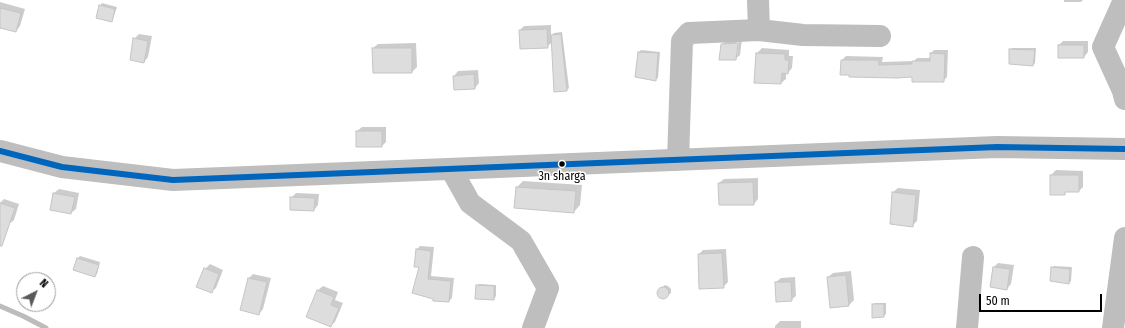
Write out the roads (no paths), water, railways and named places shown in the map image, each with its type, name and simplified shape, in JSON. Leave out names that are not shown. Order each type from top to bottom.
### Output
[{"type":"street","points":[[758,0],[759,30]]},
{"type":"street","points":[[1124,0],[1103,47],[1123,91],[1125,99]]},
{"type":"street","points":[[678,160],[682,41],[689,33],[759,30],[803,35],[880,36]]},
{"type":"street","points":[[0,151],[62,167],[173,180],[997,147],[1125,149]]},
{"type":"street","points":[[451,169],[470,203],[521,241],[548,288],[533,328]]},
{"type":"street","points":[[1113,328],[1125,238]]},
{"type":"street","points":[[967,328],[974,257]]},
{"type":"waterway","points":[[0,306],[46,328]]},
{"type":"place","name":"3n sharga","points":[[562,164]]}]
